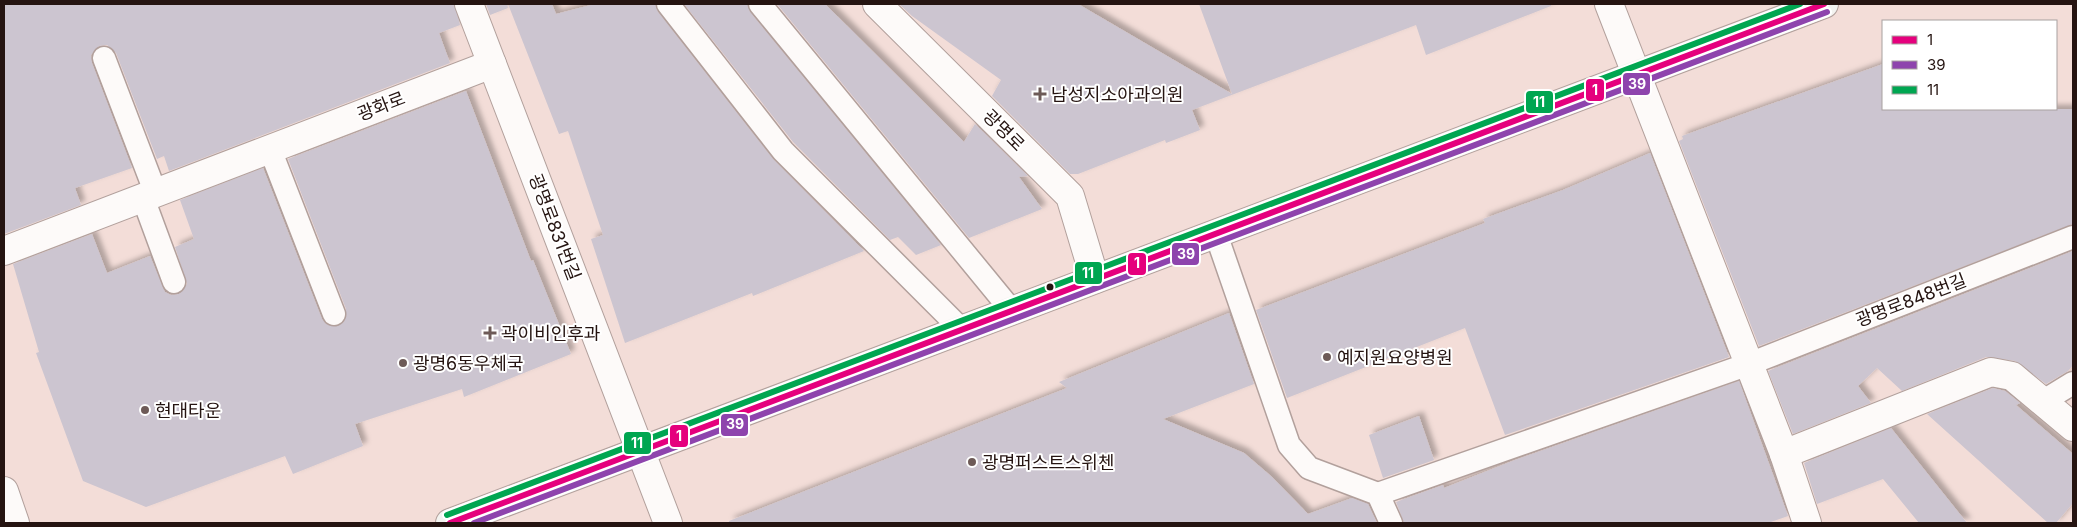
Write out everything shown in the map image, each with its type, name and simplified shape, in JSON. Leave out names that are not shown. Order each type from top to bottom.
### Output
[{"type":"main road","points":[[450,523],[1824,4]]},
{"type":"street","name":"광명로831번길","points":[[469,4],[642,451],[668,523]]},
{"type":"street","name":"광명로","points":[[877,4],[1070,196],[1095,279]]},
{"type":"street","points":[[1609,4],[1784,454],[1807,523]]},
{"type":"street","name":"광화로","points":[[4,251],[492,64]]},
{"type":"street","points":[[1784,454],[1991,372],[2012,376],[2073,427]]},
{"type":"street","points":[[4,491],[15,523]]},
{"type":"lane","points":[[668,4],[783,151],[962,330]]},
{"type":"lane","points":[[760,4],[1012,311]]},
{"type":"lane","points":[[104,58],[150,196],[174,282]]},
{"type":"lane","points":[[270,149],[334,314]]},
{"type":"lane","points":[[1216,234],[1288,445],[1309,468],[1378,494],[1391,523]]},
{"type":"lane","name":"광명로848번길","points":[[1378,494],[1749,364],[2073,237]]},
{"type":"lane","points":[[2042,402],[2073,383]]},
{"type":"building","points":[[4,4],[454,4],[460,25],[439,33],[450,63],[169,171],[164,156],[157,159],[116,53],[107,45],[99,46],[91,55],[92,63],[132,168],[75,188],[81,205],[4,234]]},
{"type":"building","points":[[486,4],[507,4],[508,8],[490,15]]},
{"type":"building","points":[[508,4],[552,4],[556,14],[595,4],[655,4],[658,12],[773,159],[864,251],[753,296],[752,293],[625,343],[591,239],[603,235],[568,131],[559,134]]},
{"type":"building","points":[[684,4],[747,4],[750,12],[941,245],[916,255],[898,237],[890,240],[793,142]]},
{"type":"building","points":[[777,4],[825,4],[964,142],[975,124],[1028,176],[1019,177],[1042,209],[969,238]]},
{"type":"building","points":[[899,4],[1078,4],[1232,94],[1199,4],[1551,4],[1551,6],[1426,55],[1416,25],[1192,110],[1200,130],[1166,143],[1165,140],[1078,174],[1070,174],[992,96],[1001,80],[912,16]]},
{"type":"building","points":[[1882,64],[1882,110],[2073,109],[2073,224],[1759,346],[1679,141],[1683,139],[1682,136]]},
{"type":"building","points":[[466,91],[531,261],[533,260],[571,354],[464,397],[462,389],[355,424],[363,446],[293,474],[285,456],[146,507],[83,481],[36,353],[39,352],[13,264],[92,234],[107,273],[150,256],[165,292],[171,295],[179,294],[187,284],[175,247],[194,239],[180,200],[263,168],[322,319],[326,324],[338,326],[344,322],[346,309],[288,159]]},
{"type":"building","points":[[1650,153],[1729,357],[1505,435],[1465,328],[1287,398],[1256,310],[1485,223],[1483,219],[1563,190]]},
{"type":"building","points":[[2073,251],[2073,365],[2068,371],[2046,384],[2015,361],[1986,357],[1902,391],[1877,368],[1858,386],[1871,403],[1793,434],[1768,371]]},
{"type":"building","name":"광명퍼스트스위첸","points":[[1229,313],[1254,384],[1163,419],[1244,453],[1272,477],[1308,514],[1352,498],[1368,504],[1377,523],[729,523],[729,521],[1067,388],[1059,382]]},
{"type":"building","points":[[1739,381],[1788,516],[1768,523],[1404,523],[1396,502],[1443,485],[1444,488],[1515,460]]},
{"type":"building","points":[[1993,388],[2005,391],[2020,403],[2016,405],[2073,454],[2073,503],[2056,523],[2048,523],[1927,414]]},
{"type":"building","points":[[1419,416],[1434,460],[1383,478],[1369,435]]},
{"type":"building","points":[[1891,428],[1967,523],[1919,523],[1883,479],[1817,504],[1804,463]]},
{"type":"transit line","name":"11","points":[[447,515],[1800,4]]},
{"type":"transit line","name":"1","points":[[450,523],[1824,4]]},
{"type":"transit line","name":"39","points":[[474,523],[1827,12]]},
{"type":"place","name":"남성지소아과의원","points":[[1040,94]]},
{"type":"place","name":"곽이비인후과","points":[[490,333]]},
{"type":"place","name":"예지원요양병원","points":[[1327,357]]},
{"type":"place","name":"광명6동우체국","points":[[403,363]]},
{"type":"place","name":"현대타운","points":[[145,410]]},
{"type":"place","name":"광명퍼스트스위첸","points":[[972,462]]}]
